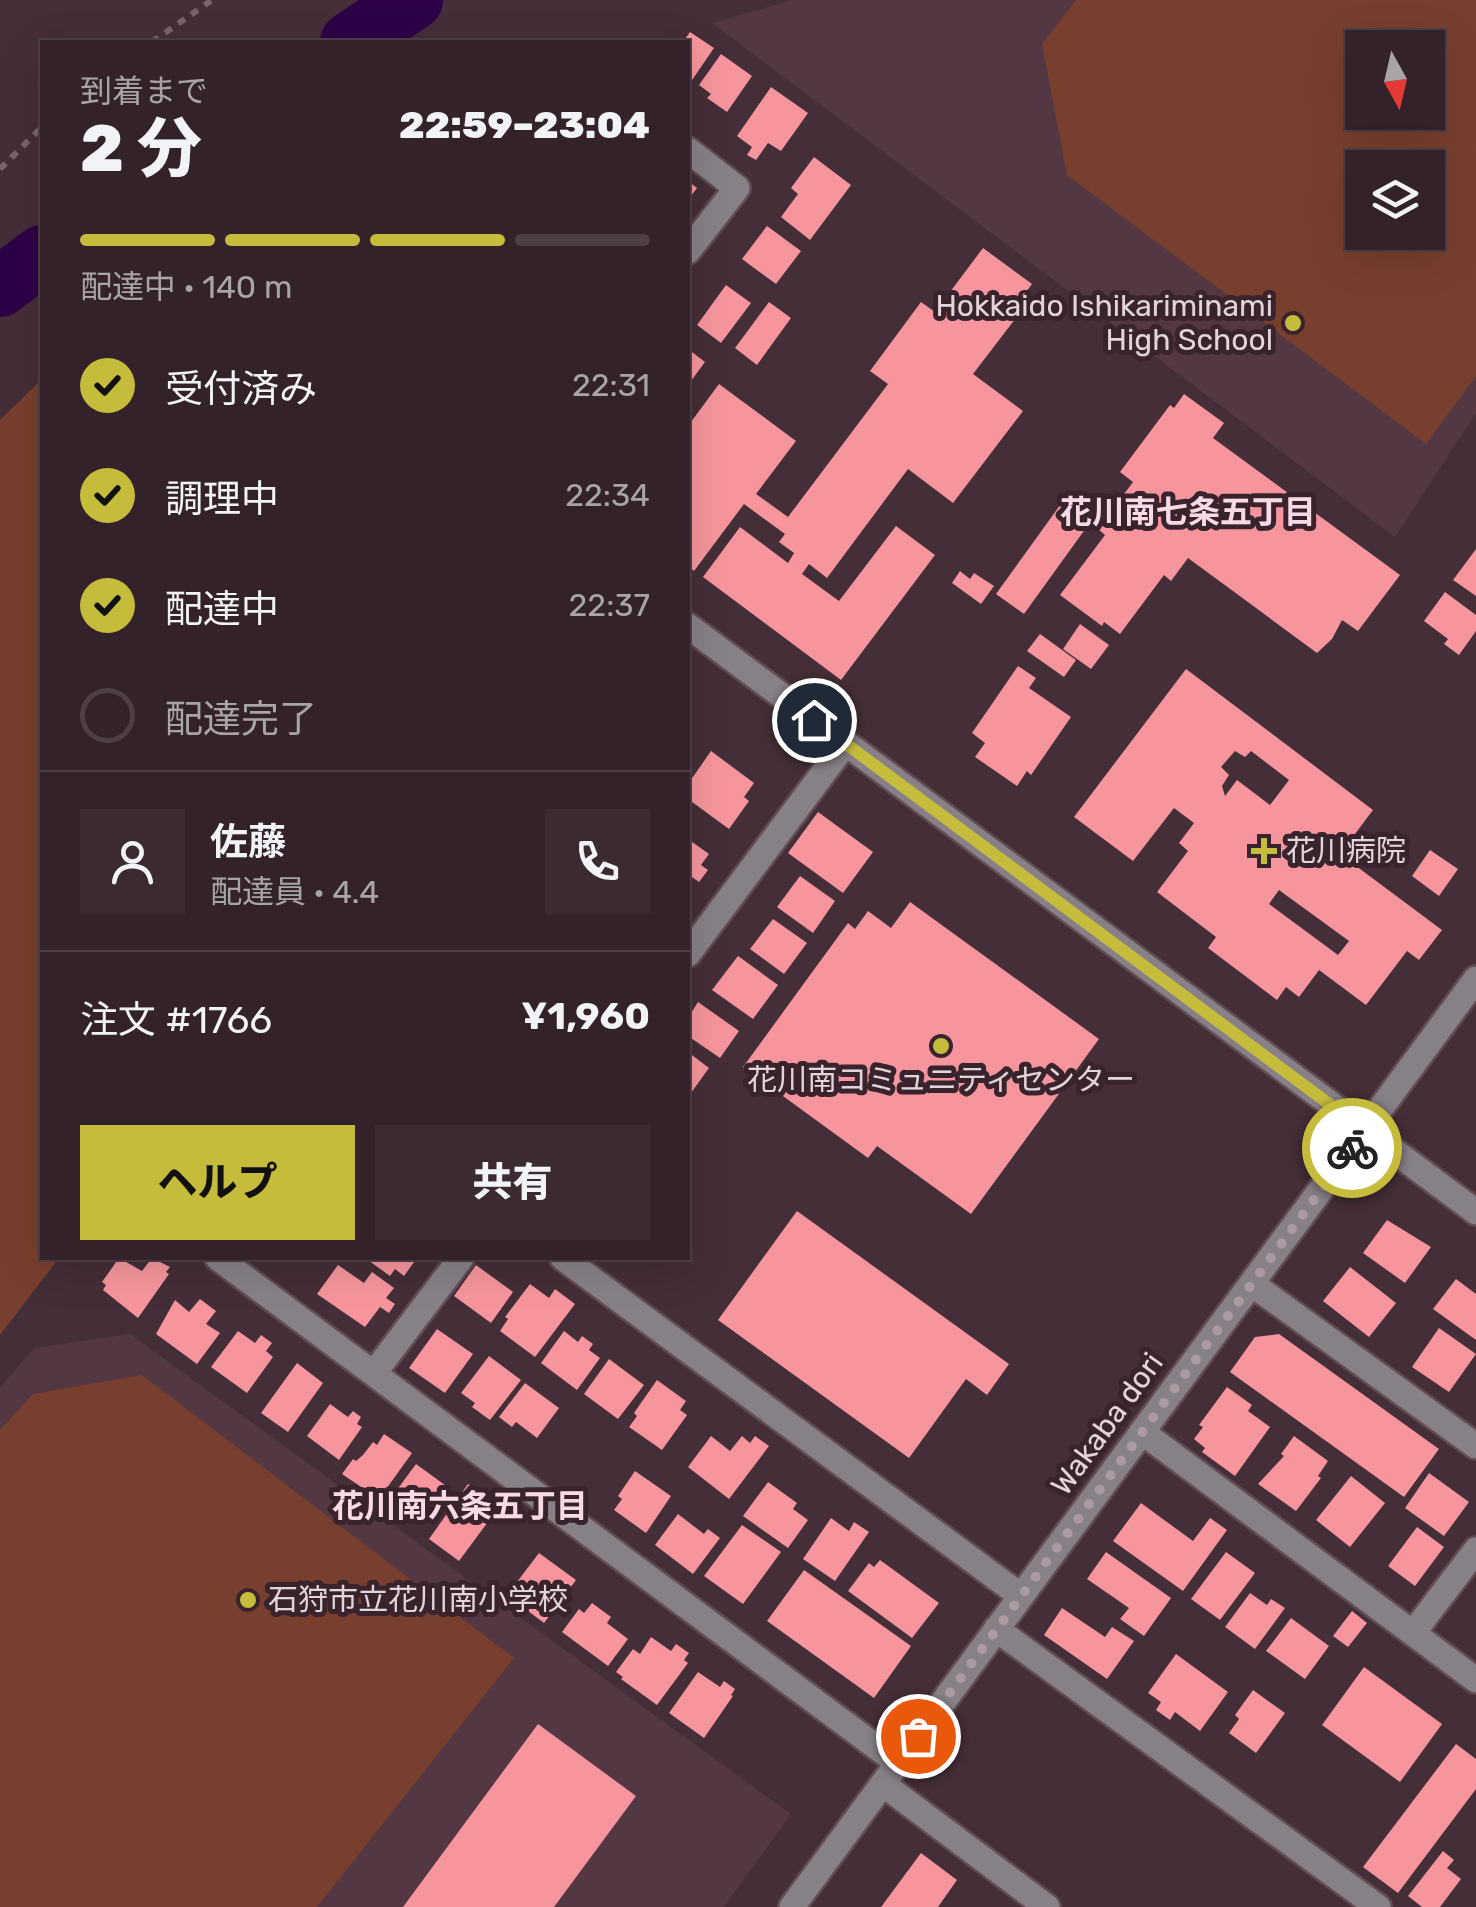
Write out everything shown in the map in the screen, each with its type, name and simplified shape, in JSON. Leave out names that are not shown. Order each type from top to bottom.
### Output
[{"type":"street","points":[[690,152],[736,188],[690,247]]},
{"type":"street","points":[[690,628],[1476,1212]]},
{"type":"street","points":[[690,951],[845,744]]},
{"type":"street","name":"Wakaba dori","points":[[792,1907],[1476,980]]},
{"type":"street","points":[[221,1260],[898,1762]]},
{"type":"street","points":[[374,1373],[459,1260]]},
{"type":"street","points":[[566,1260],[1021,1596]]},
{"type":"street","points":[[1252,1284],[1476,1446]]},
{"type":"street","points":[[1142,1432],[1476,1680]]},
{"type":"street","points":[[1413,1633],[1476,1550]]},
{"type":"street","points":[[996,1629],[1378,1907]]},
{"type":"street","points":[[882,1784],[1047,1907]]},
{"type":"path","points":[[155,40],[212,0]]},
{"type":"path","points":[[0,168],[40,129]]},
{"type":"shaded area","name":"Hokkaido Ishikariminami High School","points":[[792,0],[1476,0],[1476,413],[1395,537],[712,23]]},
{"type":"shaded area","points":[[1076,0],[1476,0],[1476,376],[1426,444],[1067,175],[1042,44]]},
{"type":"shaded area","points":[[40,381],[40,1260],[57,1260],[0,1335],[0,420]]},
{"type":"shaded area","name":"石狩市立花川南小学校","points":[[130,1334],[791,1814],[724,1907],[0,1907],[0,1387],[34,1348]]},
{"type":"shaded area","name":"石狩市立花川南小学校","points":[[142,1375],[514,1658],[317,1907],[0,1907],[0,1430],[33,1394]]},
{"type":"building","points":[[690,32],[714,48],[690,83],[690,40],[684,40]]},
{"type":"building","points":[[721,54],[752,76],[727,112],[707,98],[711,94],[699,85]]},
{"type":"building","points":[[771,87],[808,113],[781,151],[768,143],[756,160],[747,155],[752,147],[737,136]]},
{"type":"building","points":[[814,157],[851,185],[810,240],[781,217],[798,194],[791,188]]},
{"type":"building","points":[[767,226],[801,251],[776,284],[742,259]]},
{"type":"building","points":[[983,248],[1032,284],[1016,305],[1022,310],[973,374],[1023,411],[953,503],[908,469],[827,578],[809,564],[802,574],[839,601],[896,526],[935,555],[841,680],[703,577],[740,527],[788,563],[794,553],[779,542],[785,534],[744,504],[694,571],[690,568],[690,423],[719,384],[796,441],[756,494],[788,517],[888,384],[870,371],[921,302],[935,312]]},
{"type":"building","points":[[726,285],[751,303],[721,343],[697,325]]},
{"type":"building","points":[[769,302],[791,318],[757,365],[735,348]]},
{"type":"building","points":[[690,351],[705,362],[690,382]]},
{"type":"building","points":[[1184,394],[1224,423],[1213,438],[1400,575],[1358,631],[1342,620],[1332,639],[1317,653],[1188,558],[1171,581],[1164,575],[1120,634],[1104,622],[1102,626],[1060,595],[1105,535],[1098,529],[1133,482],[1120,472],[1170,405],[1174,408]]},
{"type":"building","points":[[1063,501],[1091,521],[1024,614],[996,594]]},
{"type":"building","points":[[1476,549],[1476,596],[1453,580]]},
{"type":"building","points":[[960,571],[970,579],[974,573],[994,586],[981,604],[952,583]]},
{"type":"building","points":[[1445,592],[1476,615],[1476,631],[1459,655],[1444,644],[1448,639],[1424,621]]},
{"type":"building","points":[[1080,624],[1109,645],[1091,669],[1063,649]]},
{"type":"building","points":[[1040,634],[1076,660],[1064,677],[1027,651]]},
{"type":"building","points":[[1018,666],[1036,678],[1029,688],[1071,717],[1031,775],[1027,771],[1017,786],[975,757],[985,743],[972,733]]},
{"type":"building","points":[[1186,669],[1373,810],[1340,854],[1442,930],[1419,960],[1407,951],[1366,1005],[1319,970],[1299,997],[1286,987],[1277,1000],[1208,948],[1216,937],[1157,892],[1188,851],[1179,843],[1194,823],[1174,808],[1133,861],[1074,817]],"holes":[[[1235,751],[1245,757],[1251,751],[1289,780],[1270,805],[1237,780],[1225,796],[1222,786],[1229,775],[1221,767]],[[1279,890],[1349,941],[1338,955],[1269,904]]]},
{"type":"building","points":[[711,751],[754,783],[744,797],[749,801],[729,829],[690,800],[690,781]]},
{"type":"building","points":[[818,812],[873,852],[843,893],[788,853]]},
{"type":"building","points":[[690,840],[709,854],[701,865],[708,870],[699,882],[692,877],[690,880]]},
{"type":"building","points":[[1430,850],[1458,869],[1439,896],[1412,876]]},
{"type":"building","points":[[800,876],[835,901],[813,933],[777,907]]},
{"type":"building","points":[[910,902],[1099,1039],[971,1214],[877,1146],[868,1158],[743,1067],[848,923],[855,929],[868,911],[891,928]]},
{"type":"building","points":[[773,919],[807,943],[784,974],[750,949]]},
{"type":"building","points":[[738,956],[778,985],[753,1019],[712,990]]},
{"type":"building","points":[[698,1002],[739,1031],[720,1058],[690,1037],[690,1015]]},
{"type":"building","points":[[690,1054],[709,1068],[690,1094]]},
{"type":"building","points":[[797,1211],[1009,1364],[987,1395],[966,1379],[909,1458],[718,1320]]},
{"type":"building","points":[[1387,1220],[1431,1247],[1405,1283],[1363,1253]]},
{"type":"building","points":[[118,1260],[142,1271],[150,1260],[170,1267],[138,1318],[103,1290],[106,1285],[102,1282]]},
{"type":"building","points":[[368,1260],[416,1260],[404,1276],[395,1269],[390,1276]]},
{"type":"building","points":[[338,1265],[364,1283],[372,1272],[394,1288],[386,1298],[395,1304],[389,1313],[380,1307],[365,1327],[317,1294]]},
{"type":"building","points":[[476,1265],[513,1292],[491,1323],[454,1296]]},
{"type":"building","points":[[1350,1267],[1396,1303],[1369,1337],[1323,1301]]},
{"type":"building","points":[[1456,1279],[1476,1294],[1476,1340],[1433,1309]]},
{"type":"building","points":[[530,1284],[549,1298],[555,1289],[575,1304],[535,1357],[500,1331],[508,1319],[505,1317]]},
{"type":"building","points":[[200,1299],[216,1311],[206,1324],[220,1333],[197,1364],[156,1334],[175,1300],[189,1312]]},
{"type":"building","points":[[1439,1328],[1476,1354],[1449,1392],[1412,1367]]},
{"type":"building","points":[[437,1329],[473,1354],[445,1393],[409,1368]]},
{"type":"building","points":[[238,1331],[255,1343],[261,1335],[272,1343],[266,1351],[273,1357],[247,1393],[211,1367]]},
{"type":"building","points":[[564,1331],[578,1342],[582,1336],[593,1344],[589,1350],[600,1358],[577,1390],[541,1363]]},
{"type":"building","points":[[1279,1334],[1439,1449],[1404,1497],[1230,1372],[1255,1337]]},
{"type":"building","points":[[489,1356],[521,1380],[490,1420],[461,1393]]},
{"type":"building","points":[[609,1359],[644,1385],[618,1419],[584,1394]]},
{"type":"building","points":[[297,1363],[323,1383],[288,1432],[261,1413]]},
{"type":"building","points":[[657,1380],[686,1401],[680,1410],[687,1415],[662,1450],[629,1427]]},
{"type":"building","points":[[525,1383],[559,1408],[537,1438],[516,1422],[512,1427],[499,1417]]},
{"type":"building","points":[[1227,1387],[1252,1405],[1248,1411],[1270,1427],[1235,1476],[1202,1452],[1205,1448],[1194,1439],[1203,1427],[1199,1425]]},
{"type":"building","points":[[330,1404],[348,1417],[353,1411],[361,1417],[357,1424],[362,1427],[339,1460],[307,1436]]},
{"type":"building","points":[[384,1434],[412,1453],[379,1499],[342,1474],[353,1459],[356,1461],[373,1442],[377,1445]]},
{"type":"building","points":[[711,1436],[730,1451],[742,1436],[750,1443],[755,1436],[769,1446],[729,1499],[688,1467]]},
{"type":"building","points":[[1294,1436],[1328,1461],[1318,1476],[1321,1478],[1296,1511],[1258,1484],[1284,1456],[1281,1454]]},
{"type":"building","points":[[416,1464],[449,1488],[424,1522],[391,1498]]},
{"type":"building","points":[[635,1471],[671,1496],[646,1533],[614,1510],[622,1499],[618,1496]]},
{"type":"building","points":[[1429,1473],[1469,1502],[1444,1536],[1405,1508]]},
{"type":"building","points":[[1351,1476],[1385,1503],[1350,1547],[1316,1520]]},
{"type":"building","points":[[768,1482],[797,1503],[793,1509],[808,1520],[788,1548],[743,1516]]},
{"type":"building","points":[[468,1484],[499,1507],[459,1561],[429,1539]]},
{"type":"building","points":[[1141,1503],[1193,1541],[1210,1518],[1227,1530],[1183,1591],[1113,1541]]},
{"type":"building","points":[[678,1514],[704,1534],[708,1529],[720,1538],[693,1574],[655,1545]]},
{"type":"building","points":[[831,1518],[849,1531],[854,1522],[869,1532],[835,1581],[803,1559]]},
{"type":"building","points":[[742,1525],[781,1552],[743,1604],[704,1576]]},
{"type":"building","points":[[1417,1527],[1444,1547],[1415,1586],[1388,1566]]},
{"type":"building","points":[[1106,1552],[1171,1598],[1144,1636],[1120,1619],[1129,1608],[1087,1579]]},
{"type":"building","points":[[1226,1552],[1255,1573],[1220,1620],[1191,1599]]},
{"type":"building","points":[[539,1553],[576,1580],[544,1623],[507,1595]]},
{"type":"building","points":[[880,1560],[939,1603],[912,1638],[848,1591],[869,1563],[874,1567]]},
{"type":"building","points":[[804,1570],[911,1646],[874,1698],[767,1621]]},
{"type":"building","points":[[1250,1593],[1267,1605],[1271,1599],[1285,1608],[1255,1649],[1225,1627]]},
{"type":"building","points":[[592,1603],[611,1617],[607,1623],[628,1639],[608,1666],[562,1632],[579,1609],[584,1613]]},
{"type":"building","points":[[1062,1608],[1105,1637],[1112,1627],[1134,1641],[1107,1679],[1044,1635]]},
{"type":"building","points":[[1352,1611],[1367,1623],[1348,1647],[1333,1636]]},
{"type":"building","points":[[1291,1618],[1329,1646],[1305,1679],[1266,1651]]},
{"type":"building","points":[[651,1637],[671,1651],[676,1644],[689,1653],[684,1660],[688,1663],[657,1705],[616,1672],[633,1649],[640,1654]]},
{"type":"building","points":[[1176,1654],[1228,1692],[1200,1731],[1175,1712],[1170,1720],[1156,1710],[1161,1702],[1148,1693]]},
{"type":"building","points":[[1364,1667],[1442,1724],[1400,1782],[1322,1725]]},
{"type":"building","points":[[698,1672],[720,1687],[724,1681],[735,1689],[704,1738],[669,1713]]},
{"type":"building","points":[[1253,1690],[1285,1713],[1256,1753],[1229,1733],[1239,1719],[1235,1715]]},
{"type":"building","points":[[538,1724],[636,1796],[554,1907],[403,1907]]},
{"type":"building","points":[[1456,1744],[1476,1759],[1476,1789],[1398,1893],[1363,1867]]},
{"type":"building","points":[[1443,1851],[1454,1860],[1447,1868],[1461,1879],[1440,1907],[1422,1907],[1408,1896]]},
{"type":"building","points":[[921,1853],[957,1880],[938,1907],[881,1907]]},
{"type":"waterway","points":[[353,40],[413,0]]},
{"type":"waterway","points":[[0,287],[40,257]]},
{"type":"way so far","points":[[918,1736],[1352,1148]]},
{"type":"place","name":"Hokkaido Ishikariminami High School","points":[[1293,323]]},
{"type":"place","name":"花川病院","points":[[1264,851]]},
{"type":"place","name":"花川南コミュニティセンター","points":[[941,1046]]},
{"type":"place","name":"石狩市立花川南小学校","points":[[248,1600]]},
{"type":"district","name":"花川南七条五丁目","points":[[1188,512]]},
{"type":"district","name":"花川南六条五丁目","points":[[460,1506]]},
{"type":"route","points":[[814,720],[1364,1130],[1352,1148]]}]
